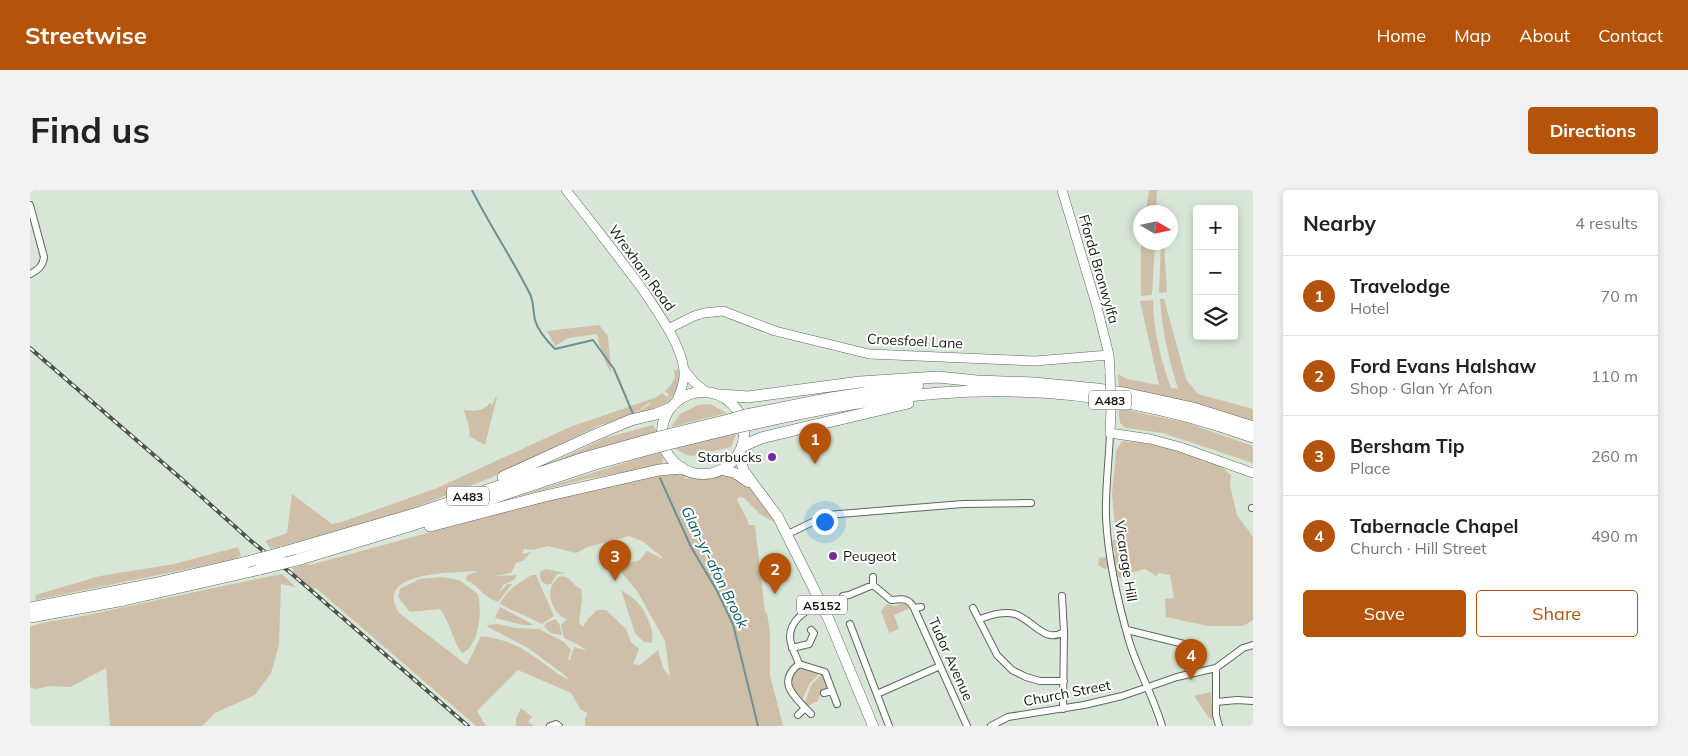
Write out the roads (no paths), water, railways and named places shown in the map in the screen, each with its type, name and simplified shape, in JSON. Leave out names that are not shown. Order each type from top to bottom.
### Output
[{"type":"highway","points":[[721,395],[748,397],[860,382],[929,377],[977,380]]},
{"type":"highway","name":"A483","points":[[30,608],[136,588],[247,562],[418,513],[584,458],[672,439],[830,398],[883,389],[977,380],[1097,389],[1193,408],[1253,427]]},
{"type":"highway","name":"A483","points":[[747,420],[896,398],[963,392],[1012,391],[1092,397],[1179,415],[1219,425],[1253,437]]},
{"type":"highway","points":[[741,449],[761,438],[802,427],[963,392]]},
{"type":"highway","points":[[418,513],[631,420],[669,409]]},
{"type":"highway","name":"A483","points":[[30,617],[124,600],[297,560],[419,523],[656,442]]},
{"type":"highway","points":[[334,549],[383,539],[541,497],[659,470],[682,468]]},
{"type":"main road","name":"Wrexham Road","points":[[566,190],[630,272],[668,329],[684,370],[705,391]]},
{"type":"main road","name":"Ffordd Bronwylfa","points":[[1062,190],[1097,307],[1109,355],[1110,434]]},
{"type":"main road","name":"Croesfoel Lane","points":[[668,329],[704,313],[723,312],[775,331],[868,354],[1036,361],[1109,355]]},
{"type":"main road","points":[[677,400],[682,387],[684,370]]},
{"type":"main road","points":[[705,391],[721,395],[737,408],[742,416],[745,436],[741,449],[732,462],[722,470],[709,474],[695,473],[682,468],[671,460],[664,448],[662,435],[663,421],[669,409],[677,400],[690,393],[705,391]]},
{"type":"main road","points":[[1110,434],[1150,439],[1180,447],[1253,474]]},
{"type":"main road","name":"A5152","points":[[741,449],[744,471],[778,517],[788,534],[829,620],[873,726]]},
{"type":"main road","name":"A5152","points":[[722,470],[740,476],[758,491]]},
{"type":"street","points":[[30,205],[44,257],[40,268],[30,274]]},
{"type":"street","name":"Vicarage Hill","points":[[1110,434],[1106,515],[1112,571],[1130,644],[1162,726]]},
{"type":"street","points":[[788,534],[827,515],[963,504],[1031,503]]},
{"type":"street","points":[[848,597],[873,585],[873,577]]},
{"type":"street","name":"Tudor Avenue","points":[[873,585],[891,600],[902,599],[918,608],[940,666],[967,726]]},
{"type":"street","points":[[1062,596],[1064,632],[1063,709]]},
{"type":"street","points":[[821,603],[802,613],[792,628],[790,636],[792,648],[799,664],[825,672],[837,704]]},
{"type":"street","points":[[973,608],[996,655],[1012,670],[1040,681],[1064,681]]},
{"type":"street","points":[[980,619],[999,613],[1014,614],[1029,621],[1045,634],[1058,636],[1064,632]]},
{"type":"street","points":[[850,624],[889,726]]},
{"type":"street","points":[[792,648],[809,644],[814,633],[811,630]]},
{"type":"street","points":[[1128,630],[1192,646]]},
{"type":"street","points":[[1219,726],[1216,702],[1216,668],[1243,648],[1253,645]]},
{"type":"street","points":[[799,664],[789,675],[788,684],[794,696],[811,714]]},
{"type":"street","points":[[877,694],[940,666]]},
{"type":"street","name":"Church Street","points":[[992,726],[1008,717],[1063,709],[1122,696],[1177,677],[1216,668]]},
{"type":"street","points":[[824,693],[832,690]]},
{"type":"street","points":[[1216,702],[1253,701]]},
{"type":"street","points":[[798,715],[805,708]]},
{"type":"street","points":[[550,726],[556,724],[559,726]]},
{"type":"waterway","points":[[472,190],[530,294],[535,320],[543,336],[555,349],[593,340],[614,369],[633,414]]},
{"type":"waterway","name":"Glan-yr-afon Brook","points":[[660,478],[691,547],[716,589],[733,624],[758,726]]},
{"type":"railway","points":[[30,348],[251,541],[468,726]]},
{"type":"place","name":"Starbucks","points":[[772,457]]},
{"type":"place","name":"Travelodge","points":[[815,464]]},
{"type":"place","name":"Peugeot","points":[[833,556]]},
{"type":"place","name":"Bersham Tip","points":[[615,581]]},
{"type":"place","name":"Ford Evans Halshaw","points":[[775,594]]},
{"type":"place","name":"Tabernacle Chapel","points":[[1191,680]]}]
